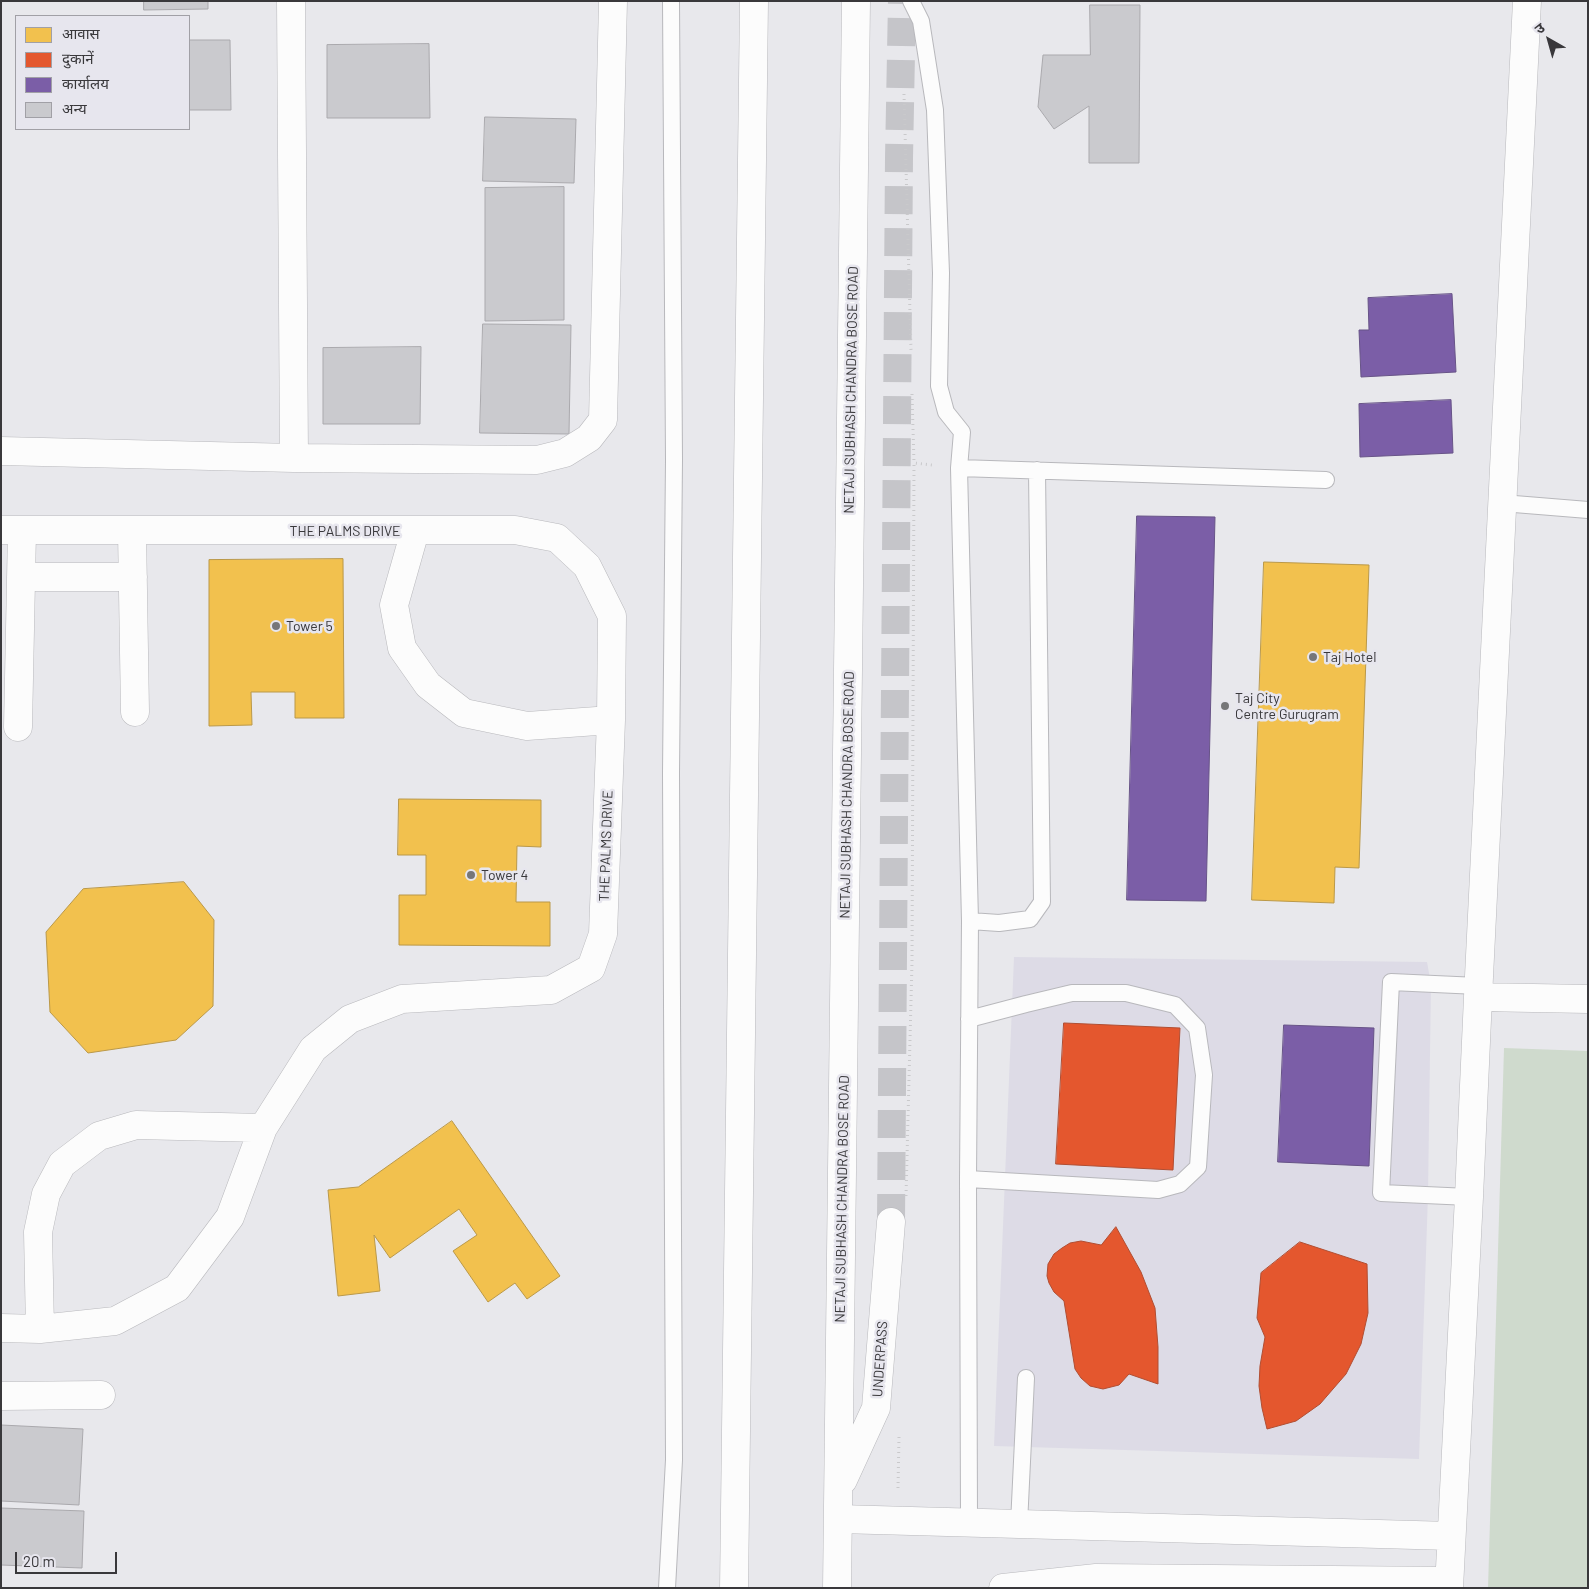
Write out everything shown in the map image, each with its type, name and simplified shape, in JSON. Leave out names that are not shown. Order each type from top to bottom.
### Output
[{"type":"street","points":[[290,1],[294,458]]},
{"type":"street","points":[[1,451],[294,458],[538,460],[565,453],[589,438],[603,420],[612,1]]},
{"type":"street","points":[[734,1588],[754,1]]},
{"type":"street","name":"NETAJI SUBHASH CHANDRA BOSE ROAD","points":[[837,1588],[856,1]]},
{"type":"street","points":[[1003,1588],[1062,1585],[1096,1578],[1449,1584],[1527,1]]},
{"type":"street","name":"THE PALMS DRIVE","points":[[1,1328],[40,1329],[115,1321],[177,1288],[230,1217],[263,1128],[313,1049],[350,1018],[402,999],[551,990],[591,968],[603,934],[611,720],[612,616],[588,566],[557,538],[515,530],[12,531]]},
{"type":"street","points":[[12,531],[21,578],[18,728]]},
{"type":"street","points":[[132,531],[135,712]]},
{"type":"street","points":[[415,531],[394,605],[402,648],[428,686],[464,713],[527,726],[611,720]]},
{"type":"street","points":[[21,578],[133,577]]},
{"type":"street","points":[[1478,991],[1588,1000]]},
{"type":"street","points":[[40,1329],[38,1232],[46,1194],[62,1164],[99,1136],[136,1125],[263,1128]]},
{"type":"street","name":"UNDERPASS","points":[[839,1488],[876,1408],[898,1211]]},
{"type":"street","points":[[1,1396],[101,1395]]},
{"type":"street","points":[[839,1520],[1451,1536]]},
{"type":"lane","points":[[667,1588],[674,1460],[671,773],[674,460],[672,1]]},
{"type":"lane","points":[[911,1],[921,21],[934,110],[941,273],[939,386],[946,412],[962,432],[959,468],[970,922],[968,1179],[969,1523]]},
{"type":"lane","points":[[959,468],[1326,480]]},
{"type":"lane","points":[[970,922],[999,923],[1030,919],[1042,902],[1037,470]]},
{"type":"lane","points":[[1502,504],[1588,510]]},
{"type":"lane","points":[[1469,1197],[1381,1193],[1391,982],[1478,991]]},
{"type":"lane","points":[[968,1179],[1158,1190],[1180,1184],[1198,1167],[1204,1075],[1197,1028],[1175,1005],[1126,993],[1072,993],[970,1019]]},
{"type":"lane","points":[[1019,1524],[1026,1378]]},
{"type":"path","points":[[904,85],[911,354]]},
{"type":"path","points":[[898,1211],[912,977],[914,463],[912,393]]},
{"type":"path","points":[[914,463],[959,468]]},
{"type":"path","points":[[897,1521],[899,1434]]},
{"type":"shaded area","points":[[1014,957],[1427,962],[1431,984],[1428,1195],[1419,1459],[994,1446]]},
{"type":"shaded area","points":[[1504,1048],[1588,1051],[1588,1588],[1488,1588]]},
{"type":"building: आवास","name":"Tower 5","points":[[343,559],[344,718],[295,718],[295,692],[251,692],[252,725],[209,726],[209,560]]},
{"type":"building: आवास","name":"Taj Hotel","points":[[1264,562],[1369,565],[1359,868],[1335,867],[1334,903],[1252,900]]},
{"type":"building: आवास","name":"Tower 4","points":[[399,799],[541,800],[541,847],[517,846],[516,902],[550,902],[550,946],[399,945],[399,895],[426,895],[426,855],[398,855]]},
{"type":"building: आवास","points":[[184,882],[214,920],[213,1006],[176,1040],[88,1053],[50,1012],[46,932],[83,889]]},
{"type":"building: आवास","points":[[452,1121],[560,1276],[527,1299],[515,1283],[488,1302],[453,1251],[477,1235],[459,1209],[390,1258],[374,1235],[380,1291],[338,1296],[328,1190],[358,1187]]},
{"type":"building: दुकानें","points":[[1064,1023],[1180,1028],[1173,1170],[1056,1164]]},
{"type":"building: दुकानें","points":[[1116,1227],[1141,1272],[1155,1308],[1158,1384],[1129,1374],[1119,1385],[1103,1389],[1090,1386],[1075,1369],[1064,1301],[1054,1292],[1047,1276],[1048,1264],[1054,1254],[1062,1248],[1070,1243],[1081,1241],[1101,1245]]},
{"type":"building: दुकानें","points":[[1300,1242],[1367,1264],[1368,1313],[1361,1344],[1346,1374],[1320,1404],[1296,1421],[1267,1429],[1259,1386],[1265,1337],[1257,1318],[1261,1273]]},
{"type":"building: कार्यालय","points":[[1452,294],[1456,372],[1361,377],[1359,330],[1369,330],[1368,298]]},
{"type":"building: कार्यालय","points":[[1451,400],[1453,453],[1360,457],[1359,404]]},
{"type":"building: कार्यालय","points":[[1137,516],[1215,517],[1206,901],[1127,900]]},
{"type":"building: कार्यालय","points":[[1284,1025],[1374,1028],[1369,1166],[1278,1162]]},
{"type":"building: अन्य","points":[[144,1],[208,1],[208,9],[144,10]]},
{"type":"building: अन्य","points":[[1090,5],[1140,5],[1139,163],[1089,163],[1089,106],[1054,129],[1038,107],[1043,55],[1090,55]]},
{"type":"building: अन्य","points":[[190,40],[230,40],[231,110],[190,110]]},
{"type":"building: अन्य","points":[[429,44],[430,118],[327,118],[327,45]]},
{"type":"building: अन्य","points":[[485,117],[576,119],[574,183],[483,181]]},
{"type":"building: अन्य","points":[[564,187],[564,320],[485,321],[485,188]]},
{"type":"building: अन्य","points":[[483,324],[571,325],[569,434],[480,433]]},
{"type":"building: अन्य","points":[[421,347],[420,424],[323,424],[323,348]]},
{"type":"building: अन्य","points":[[1,1425],[83,1429],[79,1505],[1,1501]]},
{"type":"building: अन्य","points":[[1,1508],[84,1511],[82,1568],[1,1565]]},
{"type":"tunnel","points":[[891,1222],[899,158],[902,1]]},
{"type":"place","name":"Tower 5","points":[[276,626]]},
{"type":"place","name":"Taj Hotel","points":[[1313,657]]},
{"type":"place","name":"Taj City Centre Gurugram","points":[[1225,706]]},
{"type":"place","name":"Tower 4","points":[[471,875]]}]
